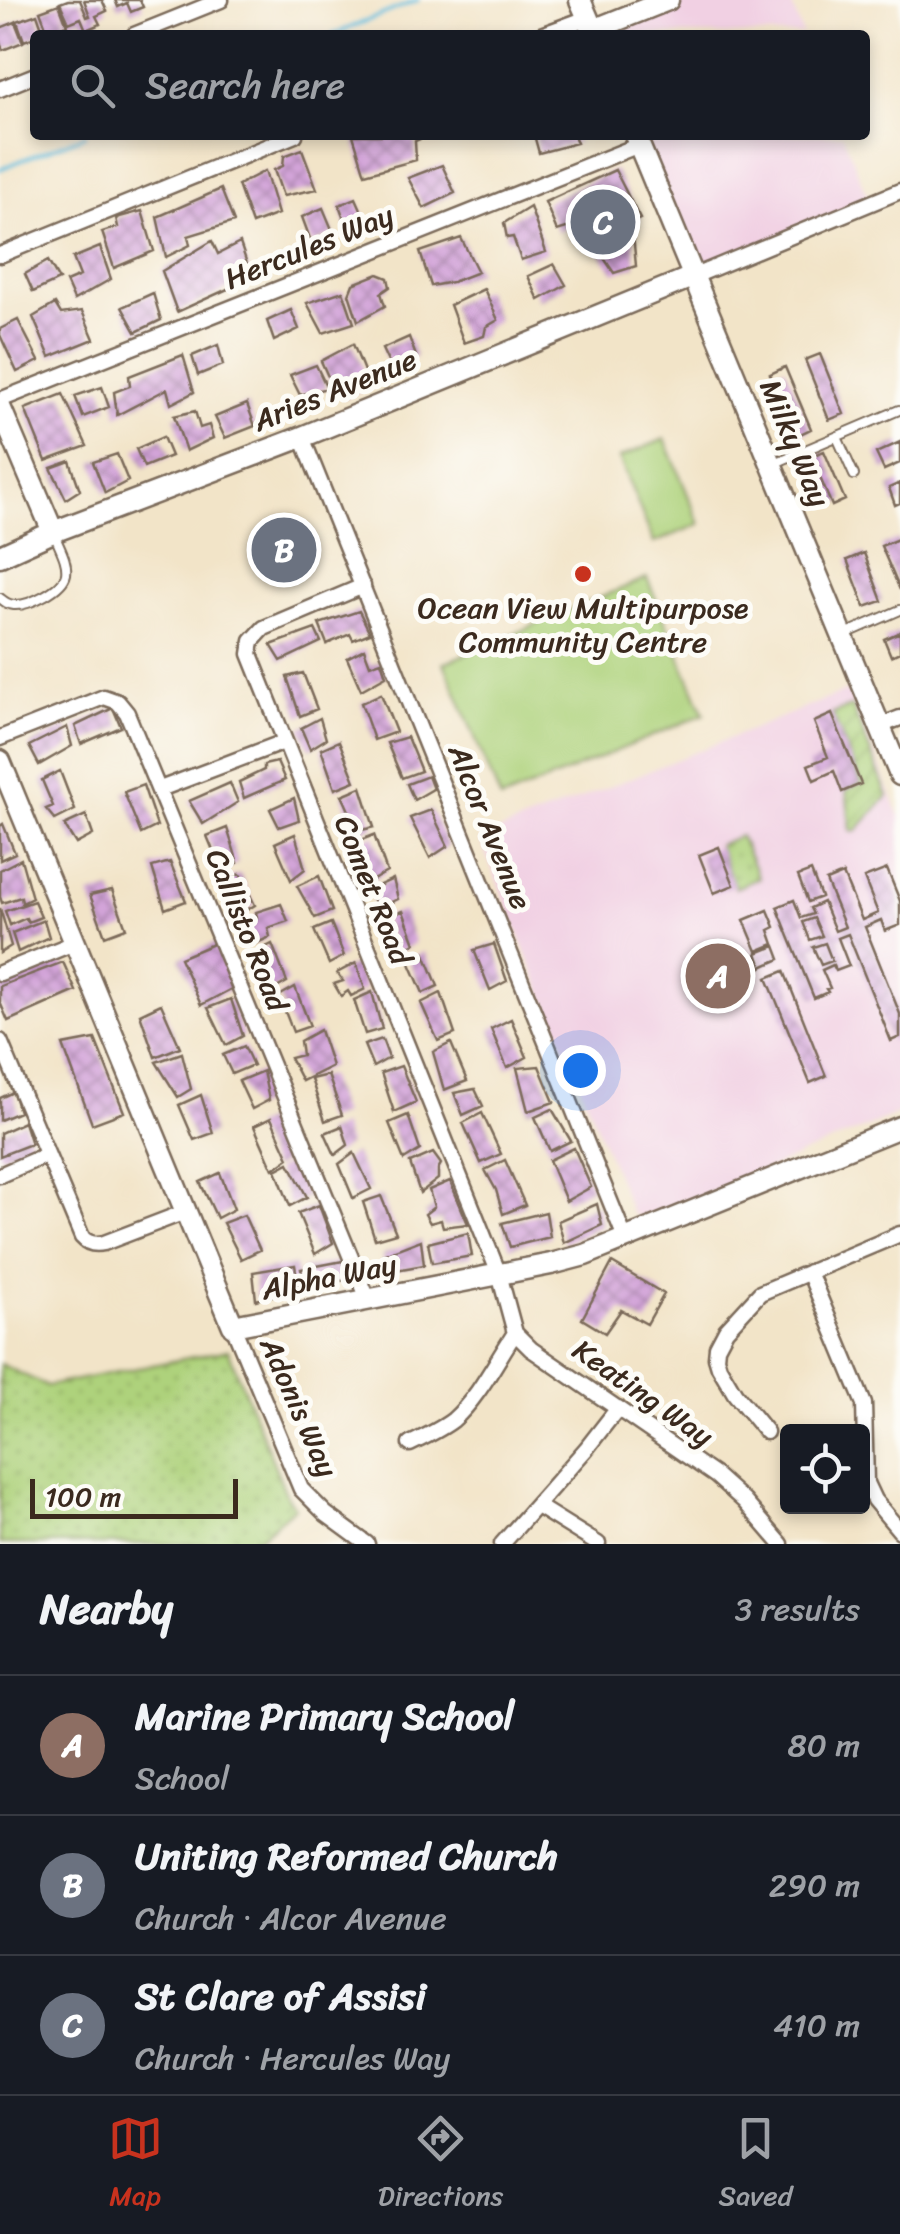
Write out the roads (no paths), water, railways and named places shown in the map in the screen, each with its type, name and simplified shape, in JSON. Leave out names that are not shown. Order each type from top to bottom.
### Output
[{"type":"street","points":[[146,30],[221,0]]},
{"type":"street","points":[[558,30],[668,0]]},
{"type":"street","points":[[0,88],[30,76]]},
{"type":"street","points":[[0,255],[284,140]]},
{"type":"street","name":"Milky Way","points":[[637,140],[843,635],[890,722],[900,775]]},
{"type":"street","name":"Hercules Way","points":[[0,403],[637,140]]},
{"type":"street","points":[[692,277],[900,191]]},
{"type":"street","name":"Aries Avenue","points":[[0,556],[692,277]]},
{"type":"street","points":[[0,403],[53,532]]},
{"type":"street","name":"Alcor Avenue","points":[[302,436],[625,1238]]},
{"type":"street","name":"Comet Road","points":[[363,586],[277,621],[256,634],[250,654],[499,1274]]},
{"type":"street","name":"Callisto Road","points":[[0,738],[96,699],[111,698],[127,713],[368,1299]]},
{"type":"street","points":[[160,790],[284,742]]},
{"type":"street","name":"Alpha Way","points":[[1,767],[234,1326],[569,1259],[900,1127]]},
{"type":"street","points":[[0,974],[74,943]]},
{"type":"street","points":[[0,1041],[5,1071],[82,1237],[90,1243],[104,1243],[185,1212]]},
{"type":"street","points":[[0,1175],[46,1154]]},
{"type":"street","points":[[766,1432],[719,1367],[717,1347],[726,1330],[753,1299],[771,1288],[896,1235],[900,1255]]},
{"type":"street","points":[[810,1272],[864,1404],[866,1483],[874,1500],[900,1531]]},
{"type":"street","points":[[410,1444],[455,1418],[515,1333],[499,1274]]},
{"type":"street","name":"Adonis Way","points":[[234,1326],[301,1489],[366,1544]]},
{"type":"street","name":"Keating Way","points":[[515,1333],[531,1349],[716,1476],[780,1544]]},
{"type":"street","points":[[502,1544],[618,1408]]},
{"type":"street","points":[[537,1506],[598,1544]]},
{"type":"lane","points":[[771,464],[899,410]]},
{"type":"lane","points":[[837,437],[854,474]]},
{"type":"lane","points":[[0,598],[20,605],[61,586],[66,564],[53,532]]},
{"type":"lane","points":[[843,635],[900,610]]},
{"type":"waterway","points":[[344,30],[418,0]]},
{"type":"waterway","points":[[0,169],[72,140]]},
{"type":"place","name":"St Clare of Assisi","points":[[603,222]]},
{"type":"place","name":"Uniting Reformed Church","points":[[284,550]]},
{"type":"place","name":"Ocean View Multipurpose Community Centre","points":[[583,574]]},
{"type":"place","name":"Marine Primary School","points":[[718,976]]}]
